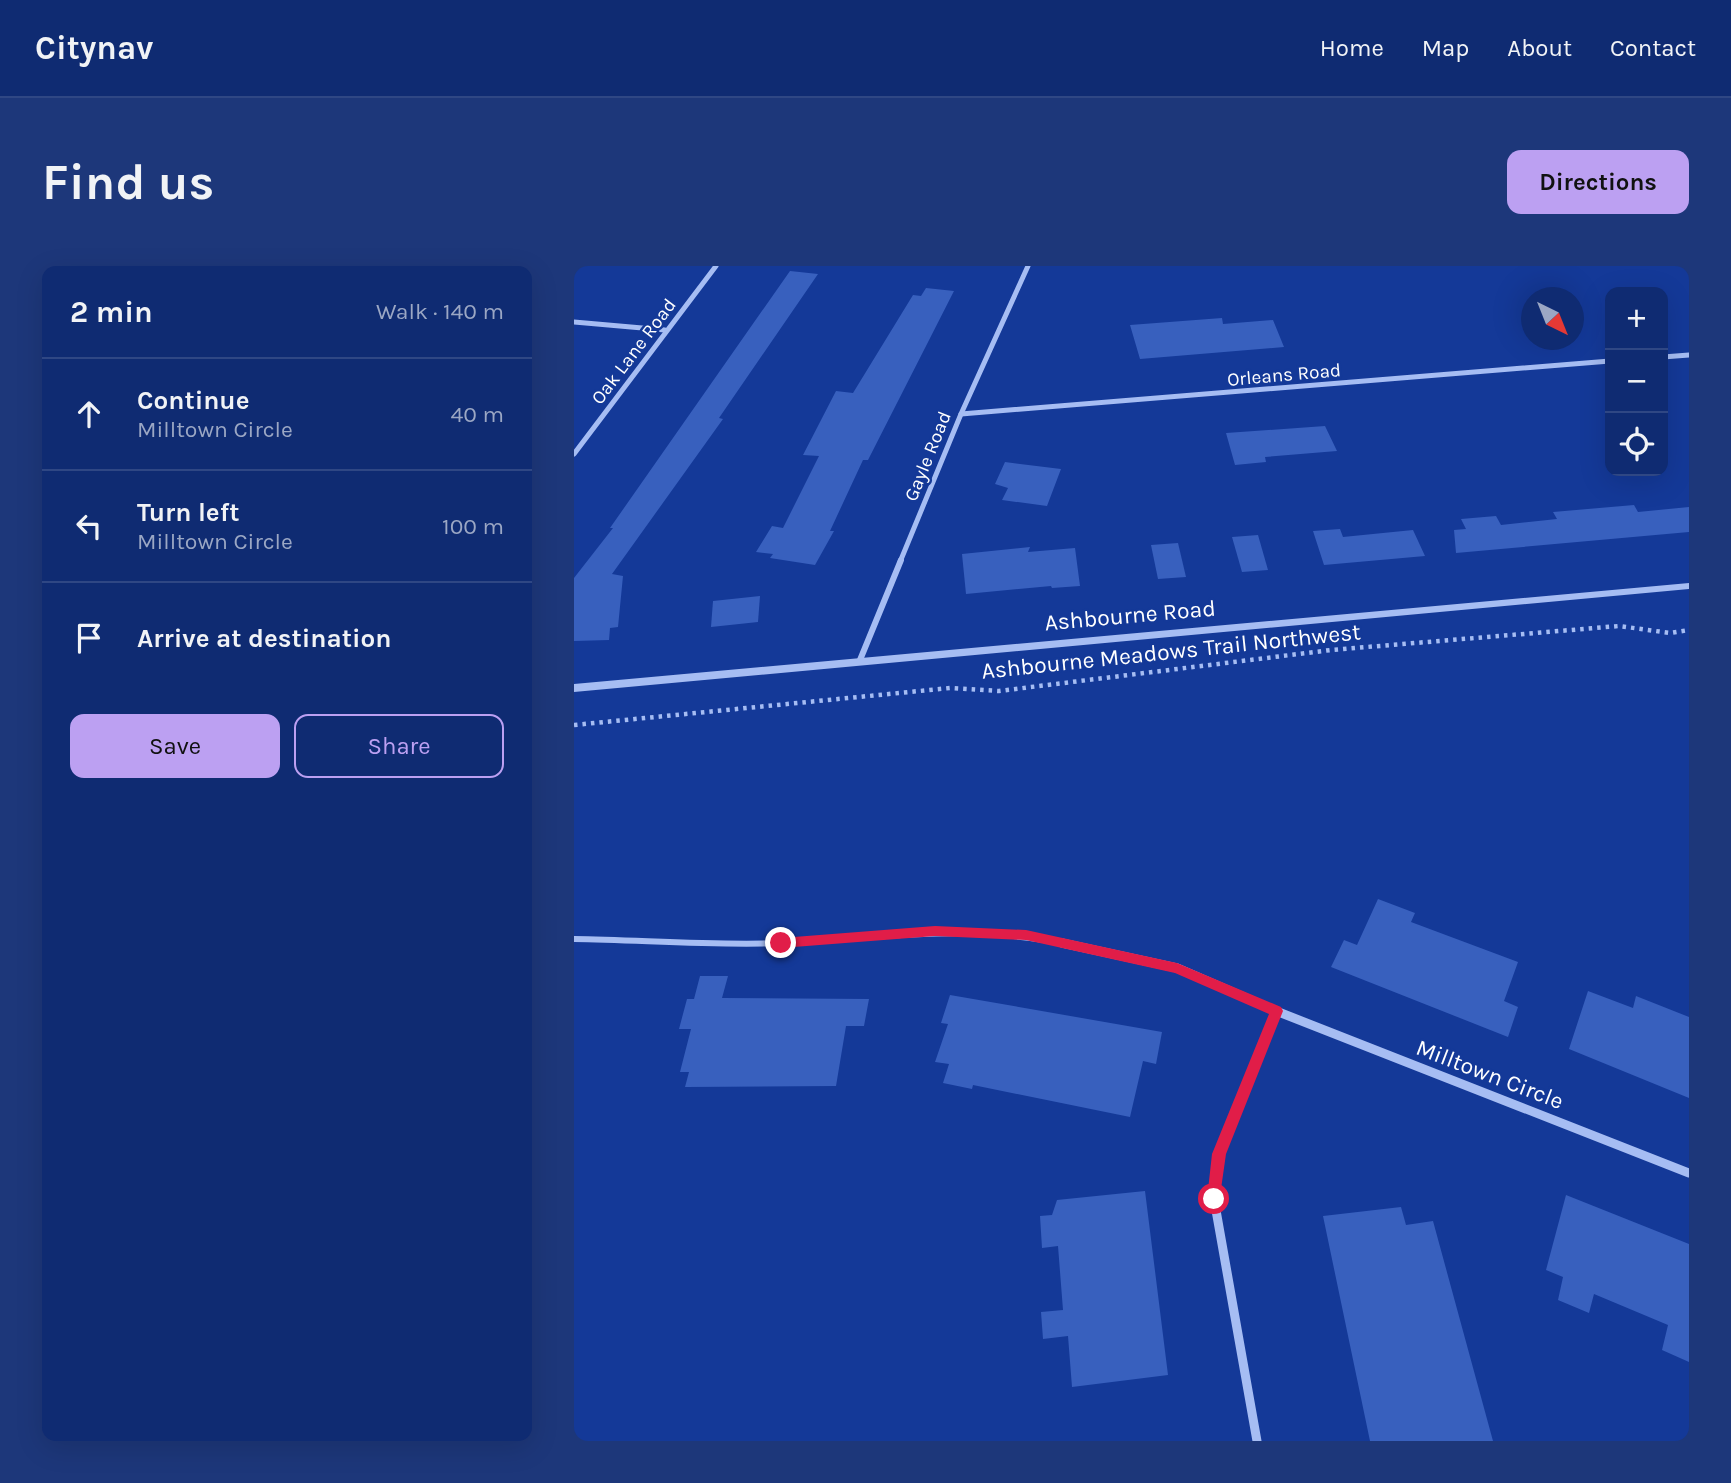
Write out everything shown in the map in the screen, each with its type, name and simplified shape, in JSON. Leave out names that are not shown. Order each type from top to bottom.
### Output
[{"type":"street","name":"Oak Lane Road","points":[[574,454],[665,330],[716,266]]},
{"type":"street","name":"Gayle Road","points":[[860,660],[961,414],[1028,266]]},
{"type":"street","points":[[574,322],[665,330]]},
{"type":"street","points":[[1668,357],[1689,355]]},
{"type":"street","name":"Orleans Road","points":[[961,414],[1605,361]]},
{"type":"street","name":"Ashbourne Road","points":[[574,688],[1689,586]]},
{"type":"street","name":"Milltown Circle","points":[[574,939],[781,943],[935,931],[1026,935],[1177,968],[1276,1011],[1689,1173]]},
{"type":"street","points":[[1257,1441],[1214,1199],[1219,1154],[1276,1011]]},
{"type":"path","name":"Ashbourne Meadows Trail Northwest","points":[[574,725],[950,688],[999,691],[1345,649],[1619,626],[1670,633],[1689,630]]},
{"type":"building","points":[[790,271],[818,274],[719,418],[723,419],[612,574],[623,576],[618,627],[610,628],[609,640],[574,641],[574,578],[613,528],[610,528]]},
{"type":"building","points":[[926,288],[954,291],[868,460],[863,460],[830,531],[834,531],[815,565],[770,558],[773,554],[756,552],[772,526],[783,528],[819,456],[803,455],[836,391],[853,393],[913,295],[921,296]]},
{"type":"building","points":[[1222,318],[1223,324],[1273,320],[1284,347],[1140,359],[1130,325]]},
{"type":"building","points":[[1325,426],[1337,451],[1265,457],[1266,462],[1235,465],[1226,433]]},
{"type":"building","points":[[1005,462],[1061,469],[1047,506],[1002,500],[1008,488],[995,484]]},
{"type":"building","points":[[1634,505],[1638,512],[1689,507],[1689,532],[1456,553],[1454,530],[1466,529],[1461,519],[1496,516],[1501,525],[1557,519],[1553,512]]},
{"type":"building","points":[[1340,529],[1343,537],[1413,530],[1425,556],[1324,565],[1313,531]]},
{"type":"building","points":[[1258,535],[1268,570],[1242,572],[1232,537]]},
{"type":"building","points":[[1178,543],[1186,577],[1158,579],[1151,545]]},
{"type":"building","points":[[1030,547],[1028,552],[1075,548],[1080,586],[966,594],[962,554]]},
{"type":"building","points":[[760,596],[758,622],[711,627],[713,601]]},
{"type":"building","points":[[1378,899],[1415,913],[1411,922],[1518,962],[1504,1001],[1518,1007],[1508,1037],[1331,967],[1344,940],[1357,945]]},
{"type":"building","points":[[700,976],[728,976],[722,998],[869,999],[864,1026],[846,1026],[836,1086],[685,1087],[689,1072],[680,1072],[691,1029],[679,1029],[687,999],[694,999]]},
{"type":"building","points":[[1588,991],[1633,1008],[1636,996],[1689,1017],[1689,1098],[1569,1049]]},
{"type":"building","points":[[950,995],[1162,1032],[1156,1064],[1143,1061],[1130,1117],[973,1085],[972,1089],[943,1083],[949,1064],[935,1062],[948,1024],[941,1023]]},
{"type":"building","points":[[1145,1191],[1168,1375],[1072,1387],[1068,1336],[1043,1339],[1041,1312],[1063,1310],[1058,1246],[1042,1248],[1040,1216],[1052,1215],[1057,1200]]},
{"type":"building","points":[[1566,1195],[1689,1244],[1689,1362],[1662,1350],[1668,1325],[1594,1294],[1589,1313],[1558,1300],[1563,1277],[1546,1270]]},
{"type":"building","points":[[1401,1207],[1406,1225],[1433,1221],[1493,1441],[1370,1441],[1323,1216]]},
{"type":"route","points":[[781,943],[935,931],[1026,935],[1177,968],[1276,1011],[1219,1154],[1214,1199]]}]
